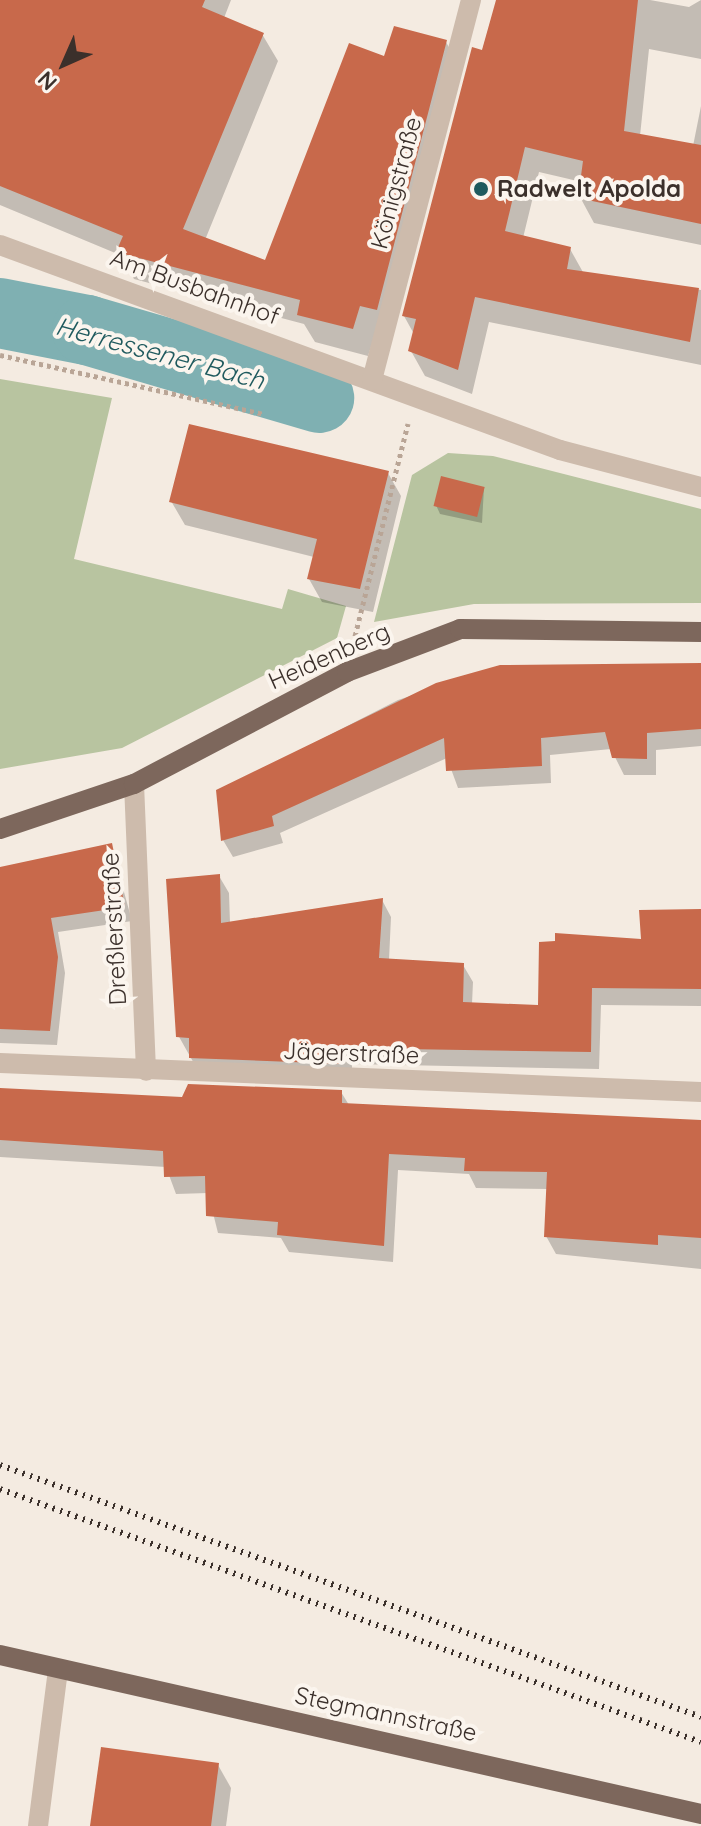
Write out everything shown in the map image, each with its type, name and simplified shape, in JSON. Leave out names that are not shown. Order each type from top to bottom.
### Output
[{"type":"main road","name":"Heidenberg","points":[[0,829],[134,784],[347,672],[460,629],[701,632]]},
{"type":"main road","name":"Stegmannstraße","points":[[0,1655],[701,1814]]},
{"type":"street","name":"Königstraße","points":[[372,380],[471,0]]},
{"type":"street","name":"Am Busbahnhof","points":[[0,245],[372,380]]},
{"type":"street","points":[[372,380],[560,450],[701,487]]},
{"type":"street","name":"Dreßlerstraße","points":[[134,784],[146,1071]]},
{"type":"street","name":"Jägerstraße","points":[[0,1063],[701,1092]]},
{"type":"street","points":[[38,1826],[58,1669]]},
{"type":"path","points":[[0,355],[263,414]]},
{"type":"path","points":[[347,672],[415,395]]},
{"type":"green space","points":[[0,379],[112,398],[74,559],[282,609],[288,589],[346,606],[337,638],[122,748],[0,769]]},
{"type":"green space","points":[[448,453],[493,456],[701,509],[701,603],[474,604],[374,622],[412,475]]},
{"type":"building","points":[[0,0],[205,0],[202,7],[264,33],[183,229],[265,260],[349,43],[384,56],[394,26],[447,40],[377,310],[360,306],[353,329],[297,315],[300,300],[116,252],[123,236],[0,186]]},
{"type":"building","points":[[496,0],[638,0],[624,131],[701,145],[701,224],[578,198],[583,161],[525,147],[505,231],[571,247],[567,269],[699,288],[690,342],[475,297],[458,370],[408,351],[416,319],[402,316],[472,47],[482,50]]},
{"type":"building","points":[[189,424],[389,471],[360,589],[307,579],[317,539],[169,502]]},
{"type":"building","points":[[441,476],[485,487],[477,517],[434,506]]},
{"type":"building","points":[[701,663],[701,729],[647,733],[647,759],[612,758],[605,732],[541,738],[542,766],[446,771],[444,738],[272,816],[274,826],[221,841],[216,790],[436,683],[500,665]]},
{"type":"building","points":[[112,843],[125,907],[51,918],[58,957],[50,1031],[0,1029],[0,867]]},
{"type":"building","points":[[220,874],[221,923],[383,898],[379,958],[464,963],[463,1002],[538,1005],[539,942],[555,941],[555,933],[641,939],[639,910],[701,909],[701,989],[592,988],[591,1052],[343,1048],[343,1064],[189,1058],[189,1038],[176,1037],[166,879]]},
{"type":"building","points":[[188,1084],[342,1090],[342,1103],[701,1120],[701,1238],[658,1235],[658,1245],[544,1237],[547,1172],[464,1171],[465,1158],[389,1154],[384,1246],[277,1235],[278,1222],[206,1216],[205,1176],[164,1177],[163,1151],[0,1140],[0,1088],[182,1097]]},
{"type":"building","points":[[101,1747],[219,1763],[211,1826],[90,1826]]},
{"type":"waterway","name":"Herressener Bach","points":[[0,313],[87,330],[319,398]]},
{"type":"railway","points":[[0,1465],[701,1717]]},
{"type":"railway","points":[[0,1489],[701,1742]]},
{"type":"place","name":"Radwelt Apolda","points":[[481,189]]}]
